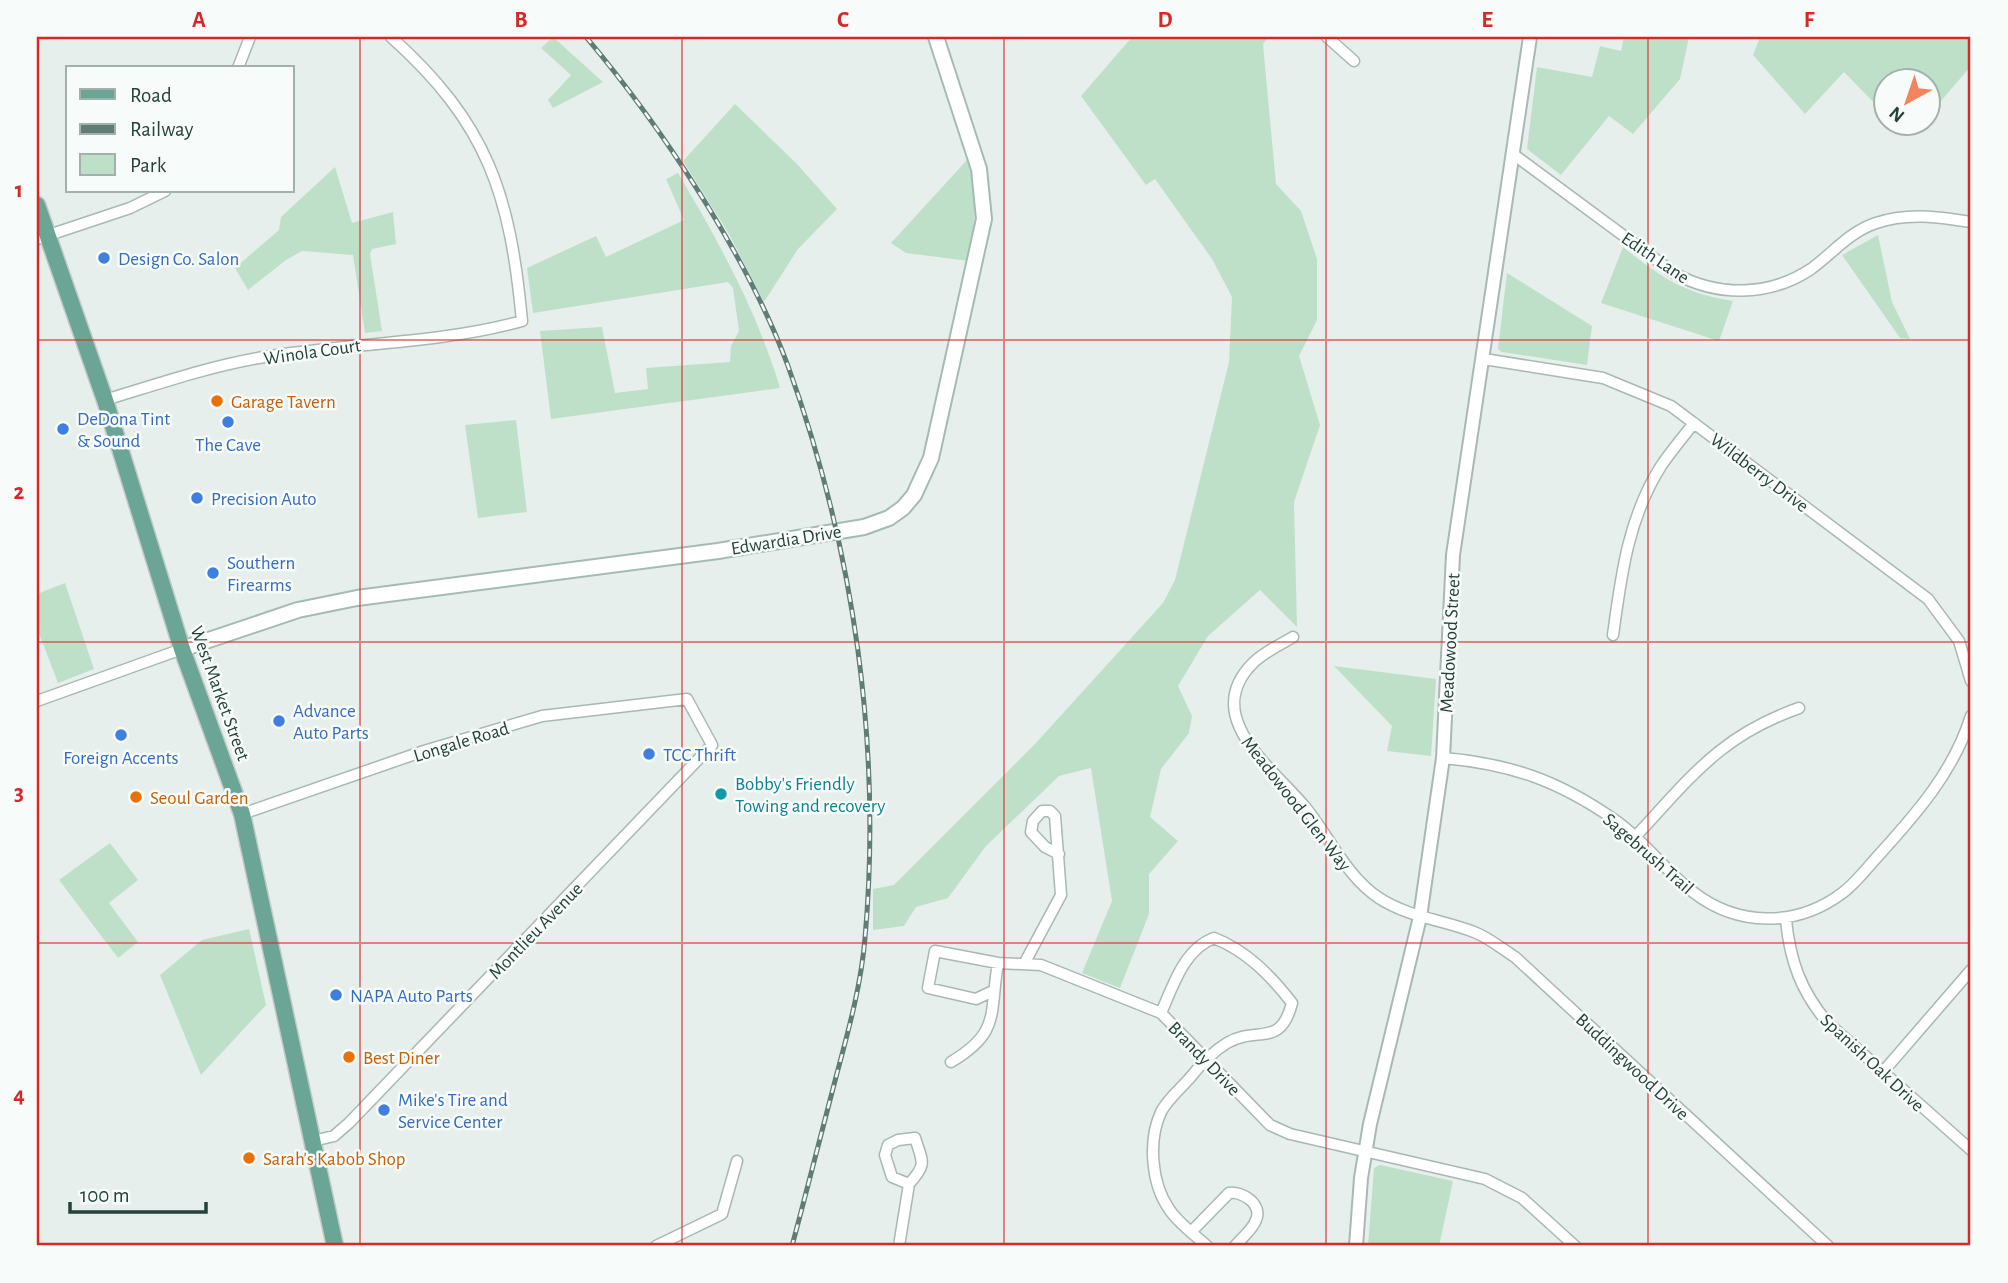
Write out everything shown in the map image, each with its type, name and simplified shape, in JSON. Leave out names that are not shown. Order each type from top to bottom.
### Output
[{"type":"main road","name":"Edwardia Drive","points":[[182,649],[298,610],[357,598],[718,551],[864,527],[889,518],[903,508],[914,495],[932,458],[984,219],[981,176],[936,37]]},
{"type":"main road","name":"West Market Street","points":[[37,205],[43,237],[105,400],[182,649],[242,814],[335,1246]]},
{"type":"street","points":[[238,66],[250,37]]},
{"type":"street","name":"Winola Court","points":[[105,400],[192,373],[264,357],[500,327],[522,321],[513,237],[503,196],[481,144],[446,92],[391,37]]},
{"type":"street","points":[[1327,37],[1354,61]]},
{"type":"street","name":"Meadowood Street","points":[[1356,1246],[1366,1151],[1420,917],[1443,758],[1453,555],[1530,37]]},
{"type":"street","name":"Edith Lane","points":[[1513,154],[1674,274],[1698,285],[1728,292],[1771,287],[1797,277],[1853,234],[1875,223],[1923,215],[1971,222]]},
{"type":"street","points":[[43,237],[130,208],[164,192]]},
{"type":"street","name":"Wildberry Drive","points":[[1484,359],[1604,378],[1645,393],[1694,423],[1928,599],[1959,641],[1971,681]]},
{"type":"street","points":[[1613,635],[1623,559],[1633,524],[1661,467],[1694,423]]},
{"type":"street","name":"Meadowood Glen Way","points":[[1293,637],[1259,657],[1241,678],[1234,707],[1244,739],[1305,807],[1365,887],[1391,905],[1420,917]]},
{"type":"street","points":[[37,701],[182,649]]},
{"type":"street","name":"Longale Road","points":[[242,814],[425,751],[542,716],[687,699]]},
{"type":"street","name":"Montlieu Avenue","points":[[313,1141],[334,1136],[349,1124],[712,745],[687,699]]},
{"type":"street","points":[[1636,836],[1721,746],[1766,719],[1799,708]]},
{"type":"street","name":"Sagebrush Trail","points":[[1443,758],[1482,762],[1539,777],[1595,806],[1636,836],[1692,892],[1713,905],[1742,916],[1786,920],[1808,912],[1840,894],[1885,849],[1940,783],[1956,758],[1971,716]]},
{"type":"street","points":[[1024,964],[1061,895],[1059,854]]},
{"type":"street","name":"Buddingwood Drive","points":[[1420,917],[1477,933],[1515,957],[1828,1246]]},
{"type":"street","name":"Spanish Oak Drive","points":[[1786,920],[1795,972],[1808,998],[1827,1022],[1971,1150]]},
{"type":"street","points":[[1161,1013],[1186,961],[1199,944],[1214,938],[1236,946],[1292,1003],[1287,1023],[1270,1036],[1248,1035],[1229,1042],[1206,1058],[1162,1111],[1152,1145],[1157,1182],[1169,1210],[1207,1246]]},
{"type":"street","name":"Brandy Drive","points":[[993,991],[976,999],[928,988],[935,951],[998,963],[1041,965],[1161,1013],[1270,1125],[1290,1135],[1485,1179],[1522,1198],[1575,1246]]},
{"type":"street","points":[[951,1062],[974,1048],[988,1032],[998,963]]},
{"type":"street","points":[[1882,1073],[1971,970]]},
{"type":"street","points":[[899,1246],[909,1184],[920,1174],[923,1164],[915,1138],[888,1144],[885,1154],[892,1177],[909,1184]]},
{"type":"street","points":[[656,1246],[722,1214],[737,1161]]},
{"type":"street","points":[[1192,1231],[1229,1193],[1236,1192],[1249,1198],[1257,1215],[1235,1246]]},
{"type":"green space","points":[[553,37],[603,82],[553,108],[548,100],[571,75],[541,48]]},
{"type":"green space","points":[[1132,37],[1269,37],[1263,44],[1276,184],[1301,211],[1317,259],[1317,320],[1299,356],[1320,425],[1294,502],[1297,627],[1260,590],[1208,636],[1178,686],[1192,716],[1189,733],[1161,769],[1150,817],[1178,841],[1149,874],[1149,914],[1120,988],[1082,973],[1112,901],[1091,768],[1059,776],[986,846],[948,898],[916,907],[904,926],[873,930],[873,889],[894,885],[1035,744],[1163,603],[1175,580],[1229,362],[1232,297],[1212,259],[1155,179],[1146,185],[1081,96]]},
{"type":"green space","points":[[1624,37],[1689,37],[1680,79],[1633,134],[1609,116],[1561,175],[1527,149],[1537,67],[1592,77],[1600,46],[1621,51]]},
{"type":"green space","points":[[1760,37],[1971,37],[1971,66],[1941,101],[1941,66],[1871,66],[1871,100],[1844,72],[1805,114],[1753,55]]},
{"type":"green space","points":[[735,104],[797,164],[837,209],[798,249],[764,302],[729,234],[683,161]]},
{"type":"green space","points":[[967,160],[975,210],[969,261],[906,253],[891,243]]},
{"type":"green space","points":[[335,167],[352,223],[393,212],[396,244],[372,249],[370,254],[382,331],[365,333],[353,255],[302,251],[248,290],[235,268],[279,230],[281,217]]},
{"type":"green space","points":[[678,173],[736,278],[771,359],[780,388],[551,419],[540,331],[602,327],[615,393],[648,389],[646,368],[730,362],[731,346],[739,331],[733,288],[728,282],[533,313],[527,268],[596,236],[606,257],[684,220],[666,179]]},
{"type":"green space","points":[[1878,235],[1892,302],[1910,339],[1900,338],[1842,255]]},
{"type":"green space","points":[[1623,247],[1674,283],[1700,294],[1733,301],[1719,341],[1601,303]]},
{"type":"green space","points":[[1507,273],[1592,326],[1587,365],[1502,352],[1498,349]]},
{"type":"green space","points":[[516,420],[527,512],[478,518],[465,425]]},
{"type":"green space","points":[[65,583],[94,669],[58,683],[37,628],[37,594]]},
{"type":"green space","points":[[1334,666],[1436,679],[1431,756],[1387,751],[1392,726]]},
{"type":"green space","points":[[110,843],[138,880],[109,903],[138,942],[118,958],[59,880]]},
{"type":"green space","points":[[249,929],[266,1005],[201,1075],[160,975],[202,940]]},
{"type":"green space","points":[[1380,1165],[1453,1181],[1439,1246],[1368,1246],[1374,1168]]},
{"type":"railway","points":[[586,37],[644,111],[700,194],[726,237],[771,324],[811,435],[846,576],[866,721],[869,866],[865,938],[854,1009],[792,1246]]},
{"type":"place","name":"Design Co. Salon","points":[[104,258]]},
{"type":"place","name":"Garage Tavern","points":[[217,401]]},
{"type":"place","name":"The Cave","points":[[228,422]]},
{"type":"place","name":"DeDona Tint & Sound","points":[[63,429]]},
{"type":"place","name":"Precision Auto","points":[[197,498]]},
{"type":"place","name":"Southern Firearms","points":[[213,573]]},
{"type":"place","name":"Advance Auto Parts","points":[[279,721]]},
{"type":"place","name":"Foreign Accents","points":[[121,735]]},
{"type":"place","name":"TCC Thrift","points":[[649,754]]},
{"type":"place","name":"Bobby's Friendly Towing and recovery","points":[[721,794]]},
{"type":"place","name":"Seoul Garden","points":[[136,797]]},
{"type":"place","name":"NAPA Auto Parts","points":[[336,995]]},
{"type":"place","name":"Best Diner","points":[[349,1057]]},
{"type":"place","name":"Mike's Tire and Service Center","points":[[384,1110]]},
{"type":"place","name":"Sarah's Kabob Shop","points":[[249,1158]]}]
